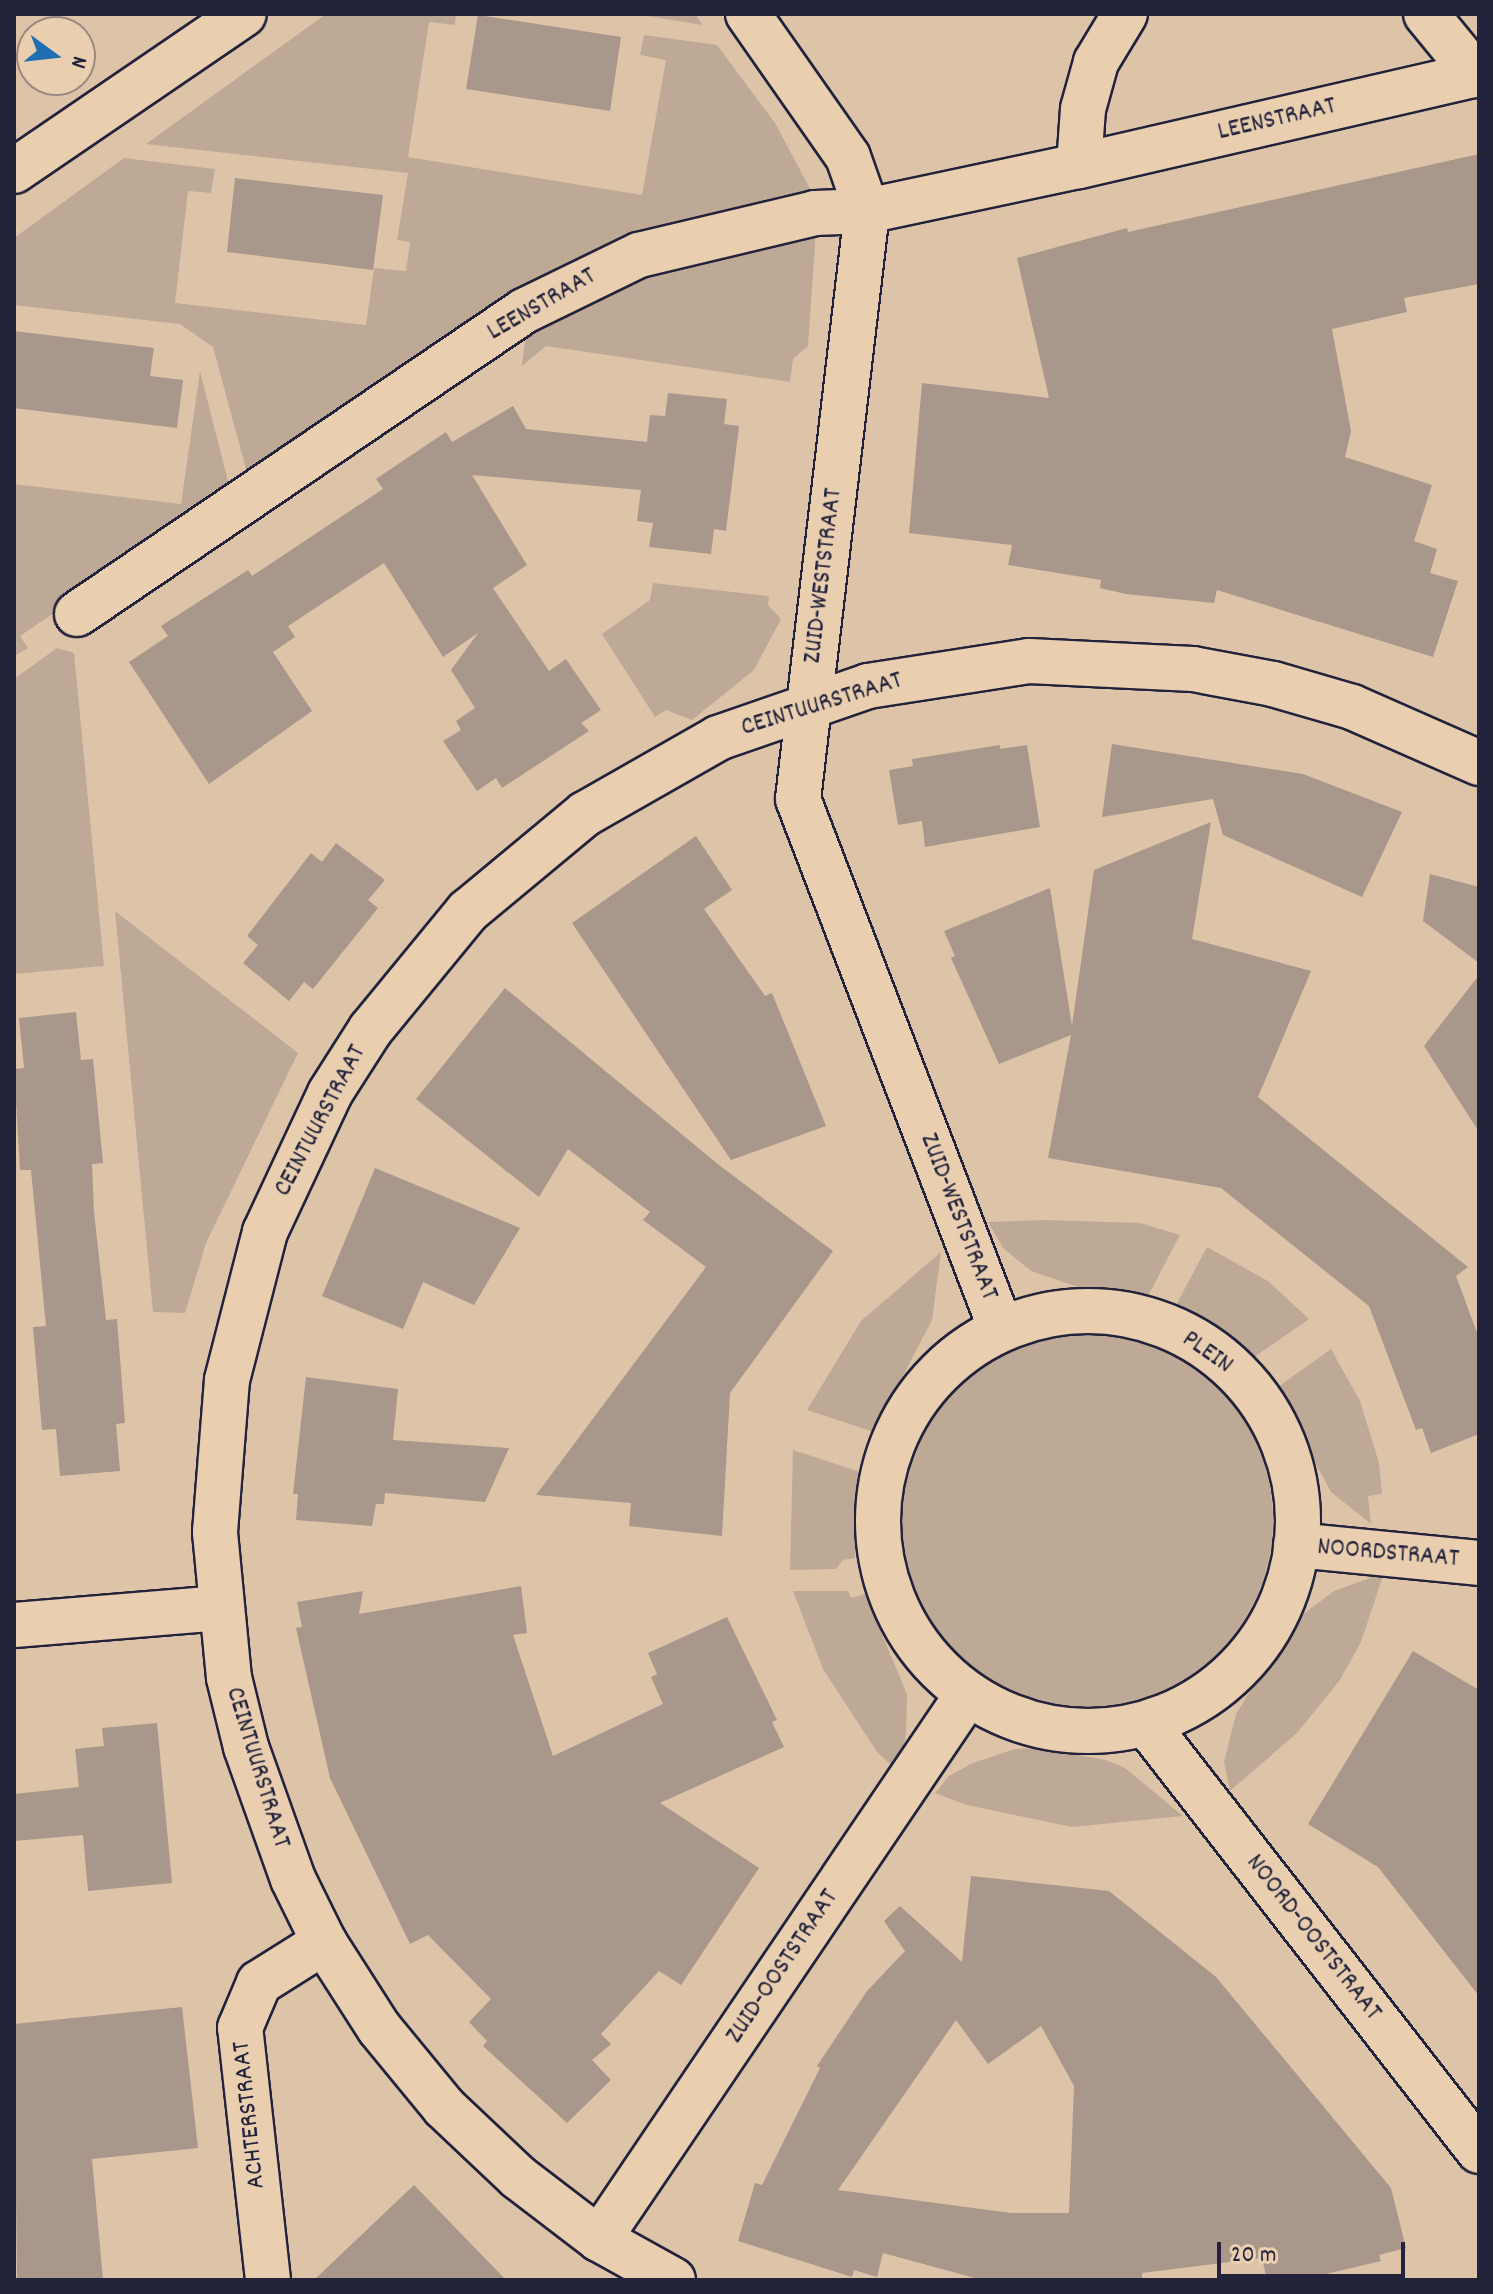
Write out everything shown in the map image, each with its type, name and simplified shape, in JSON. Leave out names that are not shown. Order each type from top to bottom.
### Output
[{"type":"street","points":[[14,171],[244,14]]},
{"type":"street","name":"ZUID-WESTSTRAAT","points":[[748,14],[848,157],[867,211],[798,776],[804,821],[1001,1329]]},
{"type":"street","points":[[1079,166],[1083,109],[1096,62],[1125,14]]},
{"type":"street","name":"LEENSTRAAT","points":[[77,614],[524,311],[591,275],[683,243],[815,213],[867,211],[1079,166],[1477,74],[1426,14]]},
{"type":"street","name":"CEINTUURSTRAAT","points":[[673,2280],[599,2239],[518,2177],[444,2107],[379,2028],[324,1942],[267,1814],[229,1678],[220,1608],[217,1456],[243,1305],[294,1161],[371,1029],[468,911],[585,814],[718,738],[808,705],[868,686],[948,670],[1029,661],[1112,661],[1273,684],[1352,707],[1479,763]]},
{"type":"street","name":"PLEIN","points":[[1076,1310],[1116,1312],[1189,1336],[1222,1358],[1272,1417],[1288,1452],[1297,1490],[1296,1545],[1291,1581],[1269,1629],[1237,1671],[1195,1703],[1147,1725],[1085,1733],[1023,1723],[967,1695],[916,1643],[897,1610],[878,1540],[879,1503],[898,1431],[917,1399],[969,1347],[1001,1329],[1076,1310]]},
{"type":"street","name":"NOORDSTRAAT","points":[[1296,1545],[1479,1563]]},
{"type":"street","points":[[14,1625],[220,1608]]},
{"type":"street","name":"ZUID-OOSTSTRAAT","points":[[599,2239],[967,1695]]},
{"type":"street","name":"NOORD-OOSTSTRAAT","points":[[1147,1725],[1479,2151]]},
{"type":"street","name":"ACHTERSTRAAT","points":[[268,2280],[240,2028],[259,1983],[324,1942]]},
{"type":"shaded area","points":[[326,14],[456,14],[455,25],[429,22],[408,157],[642,195],[666,60],[640,55],[644,35],[717,45],[775,123],[816,200],[672,232],[249,480],[213,347],[180,324],[14,305],[14,238],[124,158],[215,169],[211,193],[188,191],[175,303],[366,325],[374,268],[406,271],[410,242],[397,240],[408,173],[146,144]]},
{"type":"shaded area","points":[[635,14],[695,14],[703,25]]},
{"type":"shaded area","points":[[816,231],[808,346],[793,359],[790,382],[546,346],[522,366],[526,332],[646,271]]},
{"type":"shaded area","points":[[200,371],[231,493],[20,636],[28,648],[14,656],[14,484],[181,504]]},
{"type":"shaded area","points":[[653,583],[769,596],[768,605],[781,619],[754,670],[692,720],[666,710],[655,717],[602,634],[650,600]]},
{"type":"shaded area","points":[[57,648],[74,653],[104,966],[14,974],[14,679]]},
{"type":"shaded area","points":[[115,911],[298,1053],[206,1243],[185,1313],[153,1312]]},
{"type":"shaded area","points":[[988,1222],[1140,1223],[1180,1235],[1148,1296],[1090,1291],[1031,1271],[1003,1248]]},
{"type":"shaded area","points":[[1207,1247],[1268,1281],[1309,1319],[1253,1358],[1246,1356],[1176,1305]]},
{"type":"shaded area","points":[[941,1252],[932,1320],[874,1432],[807,1410],[861,1321]]},
{"type":"shaded area","points":[[1068,1333],[1104,1333],[1158,1347],[1190,1364],[1219,1387],[1242,1416],[1259,1448],[1270,1483],[1273,1520],[1270,1557],[1259,1592],[1242,1624],[1219,1653],[1190,1676],[1158,1693],[1104,1707],[1068,1707],[1032,1699],[998,1685],[967,1665],[941,1639],[921,1608],[907,1574],[899,1538],[899,1502],[907,1466],[921,1432],[941,1401],[967,1375],[998,1355],[1032,1341]]},
{"type":"shaded area","points":[[1331,1349],[1360,1401],[1379,1463],[1382,1494],[1368,1496],[1371,1524],[1331,1492],[1275,1389]]},
{"type":"shaded area","points":[[793,1450],[860,1472],[855,1558],[843,1560],[836,1569],[790,1570]]},
{"type":"shaded area","points":[[1384,1573],[1361,1642],[1340,1680],[1297,1733],[1230,1791],[1224,1762],[1236,1714],[1294,1621],[1334,1591]]},
{"type":"shaded area","points":[[793,1591],[848,1591],[851,1598],[865,1594],[907,1694],[902,1755],[892,1766],[877,1752],[823,1669]]},
{"type":"shaded area","points":[[1039,1748],[1106,1760],[1125,1768],[1183,1816],[1072,1827],[967,1805],[935,1793],[949,1776],[973,1763],[1015,1749]]},
{"type":"building","points":[[478,15],[621,37],[610,111],[466,89]]},
{"type":"building","points":[[1479,154],[1479,284],[1404,298],[1407,312],[1332,329],[1351,431],[1345,457],[1432,485],[1414,541],[1437,549],[1430,573],[1458,581],[1433,657],[1217,590],[1214,603],[1126,594],[1100,588],[1101,580],[1008,565],[1012,545],[909,533],[922,383],[1049,398],[1017,258],[1127,228],[1128,232]]},
{"type":"building","points":[[235,178],[383,195],[373,270],[227,252]]},
{"type":"building","points":[[14,331],[154,348],[150,376],[183,380],[177,428],[14,408]]},
{"type":"building","points":[[668,393],[727,399],[724,424],[739,426],[726,531],[714,529],[711,554],[649,547],[653,523],[637,521],[641,490],[472,475],[527,565],[493,588],[549,671],[566,659],[601,710],[581,723],[589,731],[502,788],[496,778],[477,791],[443,741],[461,730],[456,721],[475,708],[451,670],[478,633],[443,657],[384,563],[288,626],[295,637],[273,652],[312,711],[209,784],[129,662],[168,636],[161,626],[248,570],[252,576],[383,489],[376,479],[446,432],[452,442],[513,406],[526,429],[647,442],[650,415],[665,416]]},
{"type":"building","points":[[1112,744],[1303,774],[1402,812],[1362,897],[1223,835],[1213,799],[1102,817]]},
{"type":"building","points":[[1000,745],[1000,749],[1027,745],[1040,827],[925,847],[922,821],[898,825],[889,770],[913,766],[912,759]]},
{"type":"building","points":[[1211,822],[1192,939],[1311,971],[1258,1097],[1468,1267],[1456,1276],[1479,1338],[1479,1434],[1431,1453],[1422,1428],[1416,1430],[1369,1306],[1221,1188],[1048,1158],[1071,1035],[999,1064],[951,958],[955,956],[944,931],[1050,888],[1072,1026],[1094,870]]},
{"type":"building","points":[[696,836],[732,890],[704,909],[765,996],[772,993],[826,1126],[731,1160],[572,923]]},
{"type":"building","points":[[336,843],[385,880],[368,900],[378,908],[313,989],[304,982],[289,1001],[243,963],[258,945],[247,936],[311,853],[322,862]]},
{"type":"building","points":[[1430,874],[1479,887],[1479,963],[1423,921]]},
{"type":"building","points":[[1479,975],[1479,1132],[1424,1046]]},
{"type":"building","points":[[505,988],[719,1165],[833,1251],[730,1393],[722,1536],[629,1526],[631,1503],[536,1495],[706,1267],[643,1220],[650,1212],[568,1149],[539,1197],[416,1099]]},
{"type":"building","points":[[76,1012],[81,1060],[93,1059],[103,1163],[92,1164],[94,1212],[106,1320],[117,1319],[125,1423],[116,1424],[120,1471],[60,1476],[56,1429],[42,1430],[33,1327],[46,1326],[31,1170],[20,1170],[14,1069],[24,1068],[19,1018]]},
{"type":"building","points":[[375,1168],[520,1228],[474,1305],[423,1282],[403,1329],[322,1296]]},
{"type":"building","points":[[306,1377],[398,1389],[393,1440],[509,1448],[485,1502],[385,1493],[384,1504],[376,1504],[372,1526],[296,1520],[298,1494],[293,1494]]},
{"type":"building","points":[[521,1586],[527,1633],[513,1635],[553,1756],[663,1704],[651,1677],[657,1674],[648,1653],[727,1617],[777,1720],[772,1722],[784,1747],[660,1803],[759,1868],[681,1985],[659,1971],[601,2034],[611,2044],[592,2060],[611,2080],[567,2123],[483,2046],[487,2041],[469,2022],[491,1999],[428,1935],[410,1944],[330,1778],[296,1628],[302,1627],[297,1602],[363,1591],[359,1614]]},
{"type":"building","points":[[1413,1651],[1479,1690],[1479,1996],[1378,1867],[1308,1824]]},
{"type":"building","points":[[157,1723],[172,1883],[88,1891],[83,1835],[14,1841],[14,1794],[79,1787],[75,1749],[104,1746],[102,1728]]},
{"type":"building","points":[[971,1876],[1109,1891],[1216,1977],[1391,2188],[1406,2248],[1379,2255],[1381,2261],[1301,2280],[1267,2280],[1262,2258],[1142,2273],[1142,2280],[982,2280],[883,2253],[877,2277],[854,2270],[852,2277],[738,2241],[755,2183],[762,2185],[820,2068],[817,2066],[867,1991],[905,1951],[884,1921],[900,1906],[962,1962]],"holes":[[[956,2020],[988,2064],[1041,2026],[1074,2086],[1069,2213],[1011,2213],[838,2190]]]},
{"type":"building","points":[[182,2007],[198,2148],[92,2159],[103,2280],[17,2280],[14,2024]]},
{"type":"building","points":[[414,2185],[506,2280],[314,2280]]}]
